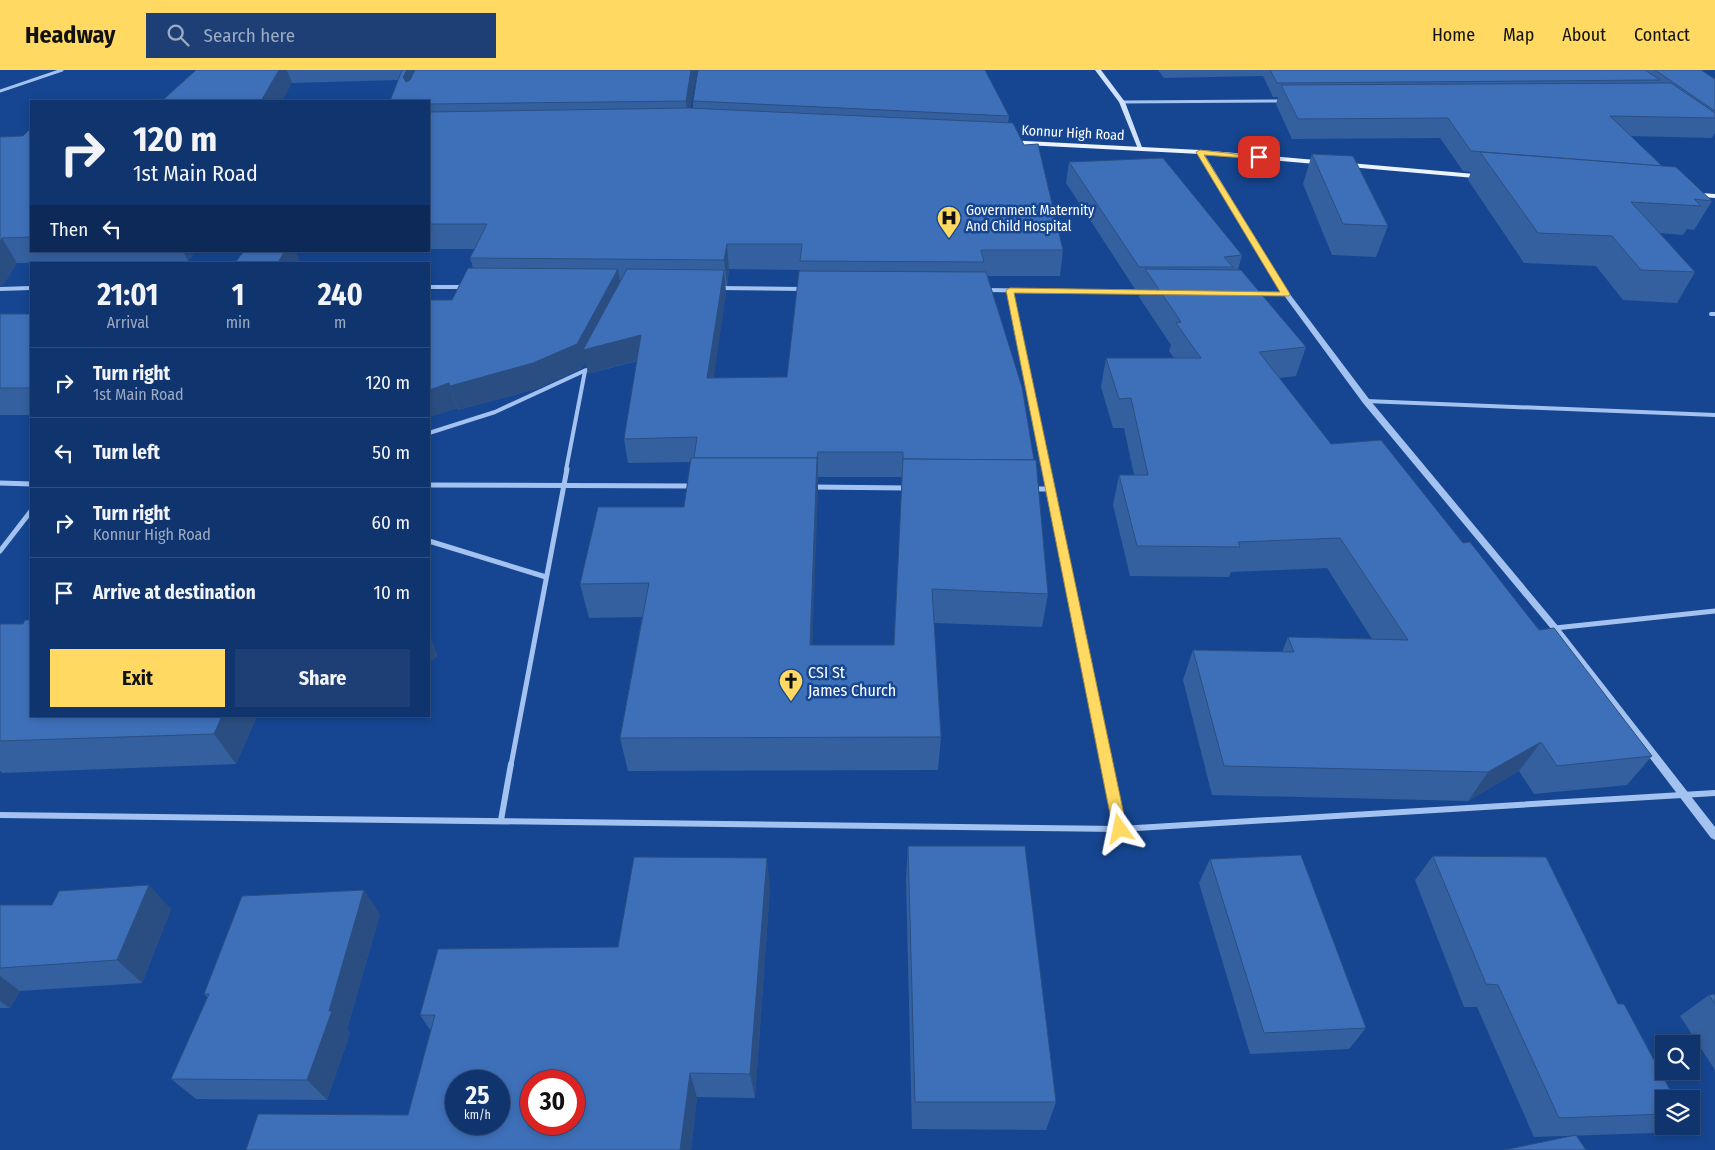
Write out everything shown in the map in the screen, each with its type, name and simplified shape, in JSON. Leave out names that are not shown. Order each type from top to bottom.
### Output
[{"type":"main road","points":[[1098,70],[1122,102],[1141,148]]},
{"type":"main road","name":"Konnur High Road","points":[[998,142],[1200,152],[1497,178]]},
{"type":"main road","points":[[1685,193],[1715,196]]},
{"type":"street","points":[[0,91],[62,70]]},
{"type":"street","points":[[1122,102],[1289,101]]},
{"type":"street","points":[[1200,152],[1286,294],[1366,401],[1555,628],[1715,835]]},
{"type":"street","points":[[430,287],[467,287]]},
{"type":"street","points":[[0,289],[30,288]]},
{"type":"street","points":[[717,288],[805,289]]},
{"type":"street","points":[[980,290],[1148,292]]},
{"type":"street","points":[[1010,290],[1120,829]]},
{"type":"street","points":[[1246,294],[1286,294]]},
{"type":"street","points":[[501,820],[563,485],[585,371],[589,363]]},
{"type":"street","points":[[430,433],[495,412],[585,371]]},
{"type":"street","points":[[1366,401],[1714,415]]},
{"type":"street","points":[[0,483],[30,484]]},
{"type":"street","points":[[430,485],[703,486]]},
{"type":"street","points":[[802,487],[911,488]]},
{"type":"street","points":[[1031,489],[1050,489]]},
{"type":"street","points":[[0,551],[30,512]]},
{"type":"street","points":[[430,541],[546,577]]},
{"type":"street","points":[[1555,628],[1715,611]]},
{"type":"street","points":[[0,815],[1120,829],[1684,797],[1715,793]]},
{"type":"building","points":[[196,70],[279,70],[262,100],[113,100],[164,99]]},
{"type":"building","points":[[402,70],[407,70],[403,77],[406,82],[410,80],[415,70],[691,70],[686,101],[430,104],[430,100],[390,100]]},
{"type":"building","points":[[698,70],[985,70],[1009,116],[693,101]]},
{"type":"building","points":[[1270,70],[1645,70],[1660,80],[1277,83]]},
{"type":"building","points":[[1655,70],[1701,70],[1715,79],[1715,111]]},
{"type":"building","points":[[1671,83],[1715,113],[1715,118],[1610,116],[1662,166],[1471,151],[1448,118],[1298,119],[1281,85]]},
{"type":"building","points":[[688,108],[1013,123],[1024,145],[1038,144],[1063,250],[981,250],[984,262],[800,261],[802,244],[727,244],[724,260],[470,258],[487,224],[430,224],[430,112]]},
{"type":"building","points":[[30,129],[30,237],[2,238],[0,241],[0,137],[23,136]]},
{"type":"building","points":[[1480,152],[1676,167],[1712,201],[1694,199],[1701,206],[1631,202],[1695,272],[1641,270],[1612,236],[1538,233]]},
{"type":"building","points":[[1312,154],[1353,156],[1388,226],[1343,224]]},
{"type":"building","points":[[1163,158],[1242,255],[1224,257],[1233,267],[1139,267],[1069,162]]},
{"type":"building","points":[[243,252],[284,252],[278,262],[236,262]]},
{"type":"building","points":[[468,268],[618,269],[577,344],[533,363],[450,386],[449,383],[430,390],[430,300],[452,300]]},
{"type":"building","points":[[627,269],[724,270],[707,378],[787,377],[799,271],[986,272],[1022,387],[1034,460],[903,459],[903,452],[818,452],[817,458],[694,458],[697,437],[624,439],[641,335],[583,350]]},
{"type":"building","points":[[1145,269],[1241,270],[1306,347],[1259,352],[1331,444],[1381,440],[1463,543],[1470,542],[1539,630],[1554,628],[1652,756],[1557,766],[1541,742],[1488,772],[1224,766],[1193,650],[1294,652],[1288,637],[1408,640],[1340,538],[1238,542],[1240,547],[1137,546],[1119,475],[1148,475],[1131,398],[1119,399],[1106,358],[1201,358],[1176,323],[1181,322]]},
{"type":"building","points":[[0,314],[30,314],[30,388],[0,388]]},
{"type":"building","points":[[691,458],[817,458],[810,645],[894,645],[903,459],[1036,460],[1048,594],[932,589],[941,737],[620,738],[649,583],[580,584],[598,507],[684,507]]},
{"type":"building","points":[[25,620],[30,620],[30,717],[222,717],[214,734],[0,741],[0,624],[23,624]]},
{"type":"building","points":[[908,846],[1025,846],[1056,1102],[915,1102]]},
{"type":"building","points":[[1301,855],[1366,1028],[1264,1033],[1210,859]]},
{"type":"building","points":[[1433,856],[1546,857],[1618,1004],[1624,1004],[1655,1062],[1655,1080],[1665,1080],[1670,1090],[1655,1090],[1655,1114],[1559,1118],[1498,985],[1486,984]]},
{"type":"building","points":[[634,857],[767,858],[750,1074],[690,1073],[680,1150],[246,1150],[258,1114],[408,1115],[435,1015],[420,1015],[438,949],[618,947]]},
{"type":"building","points":[[149,885],[117,960],[0,968],[0,905],[52,905],[59,891]]},
{"type":"building","points":[[364,890],[329,1011],[332,1011],[307,1080],[171,1079],[209,994],[204,994],[242,896]]},
{"type":"building","points":[[1715,994],[1715,1004],[1709,995]]},
{"type":"building","points":[[1576,1135],[1586,1150],[1504,1150]]},
{"type":"place","name":"Government Maternity And Child Hospital","points":[[949,239]]},
{"type":"place","name":"CSI St James Church","points":[[791,702]]},
{"type":"route","points":[[1120,829],[1010,290],[1286,294],[1209,170],[1200,152],[1259,157]]}]
